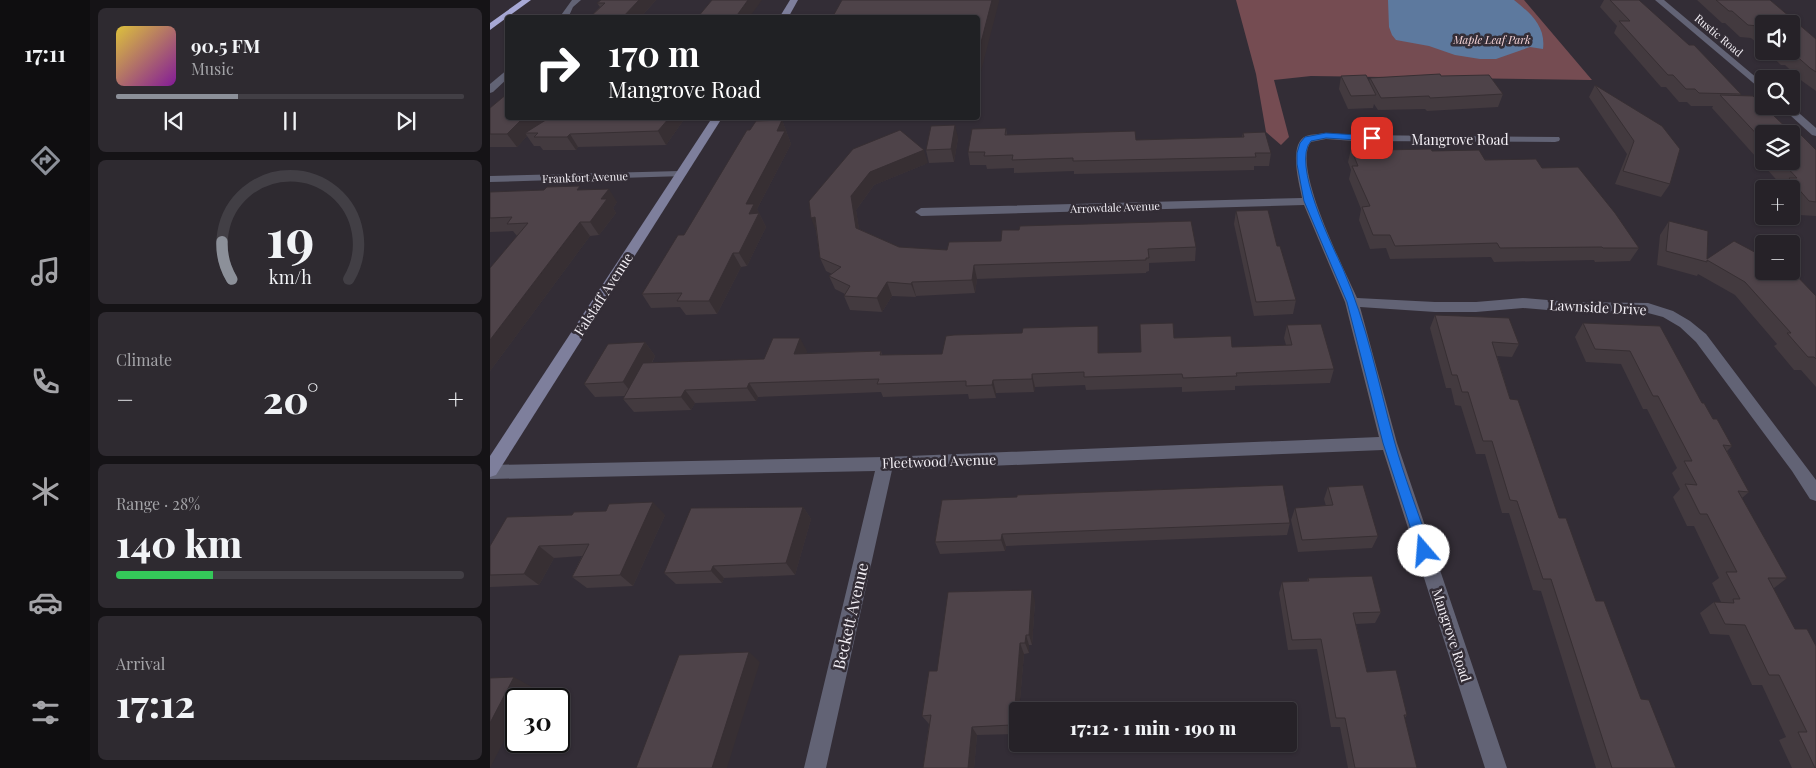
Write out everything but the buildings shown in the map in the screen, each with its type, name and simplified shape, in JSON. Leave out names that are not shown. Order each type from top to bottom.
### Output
[{"type":"highway","points":[[506,15],[527,0]]},
{"type":"highway","points":[[490,27],[505,16]]},
{"type":"street","points":[[565,15],[570,6],[577,0]]},
{"type":"street","points":[[785,15],[794,0]]},
{"type":"street","name":"Rustic Road","points":[[1659,0],[1755,80]]},
{"type":"street","points":[[490,90],[505,75]]},
{"type":"street","points":[[1796,115],[1816,132]]},
{"type":"street","name":"Falstaff Avenue","points":[[490,471],[716,120]]},
{"type":"street","name":"Mangrove Road","points":[[1496,768],[1389,443],[1352,302],[1308,201],[1301,153],[1304,143],[1308,139],[1326,136],[1354,138],[1555,139]]},
{"type":"street","name":"Frankfort Avenue","points":[[490,179],[680,174]]},
{"type":"street","name":"Arrowdale Avenue","points":[[921,212],[1308,201]]},
{"type":"street","name":"Lawnside Drive","points":[[1352,302],[1435,307],[1476,307],[1523,303],[1571,307],[1648,308],[1668,314],[1686,324],[1701,338],[1798,466],[1816,494]]},
{"type":"street","name":"Fleetwood Avenue","points":[[490,471],[885,464],[1389,443]]},
{"type":"street","name":"Beckett Avenue","points":[[815,768],[885,464]]},
{"type":"green space","name":"Maple Leaf Park","points":[[1236,0],[1524,0],[1592,80],[1311,76],[1274,80],[1289,137],[1281,145],[1266,132],[1256,74]]},
{"type":"water","points":[[1388,0],[1514,0],[1536,21],[1542,33],[1543,49],[1530,47],[1496,59],[1480,59],[1455,55],[1429,46],[1396,40],[1389,27]]},
{"type":"route","points":[[1372,138],[1326,136],[1308,139],[1304,143],[1301,153],[1302,164],[1308,201],[1352,302],[1389,443],[1424,551]]}]
